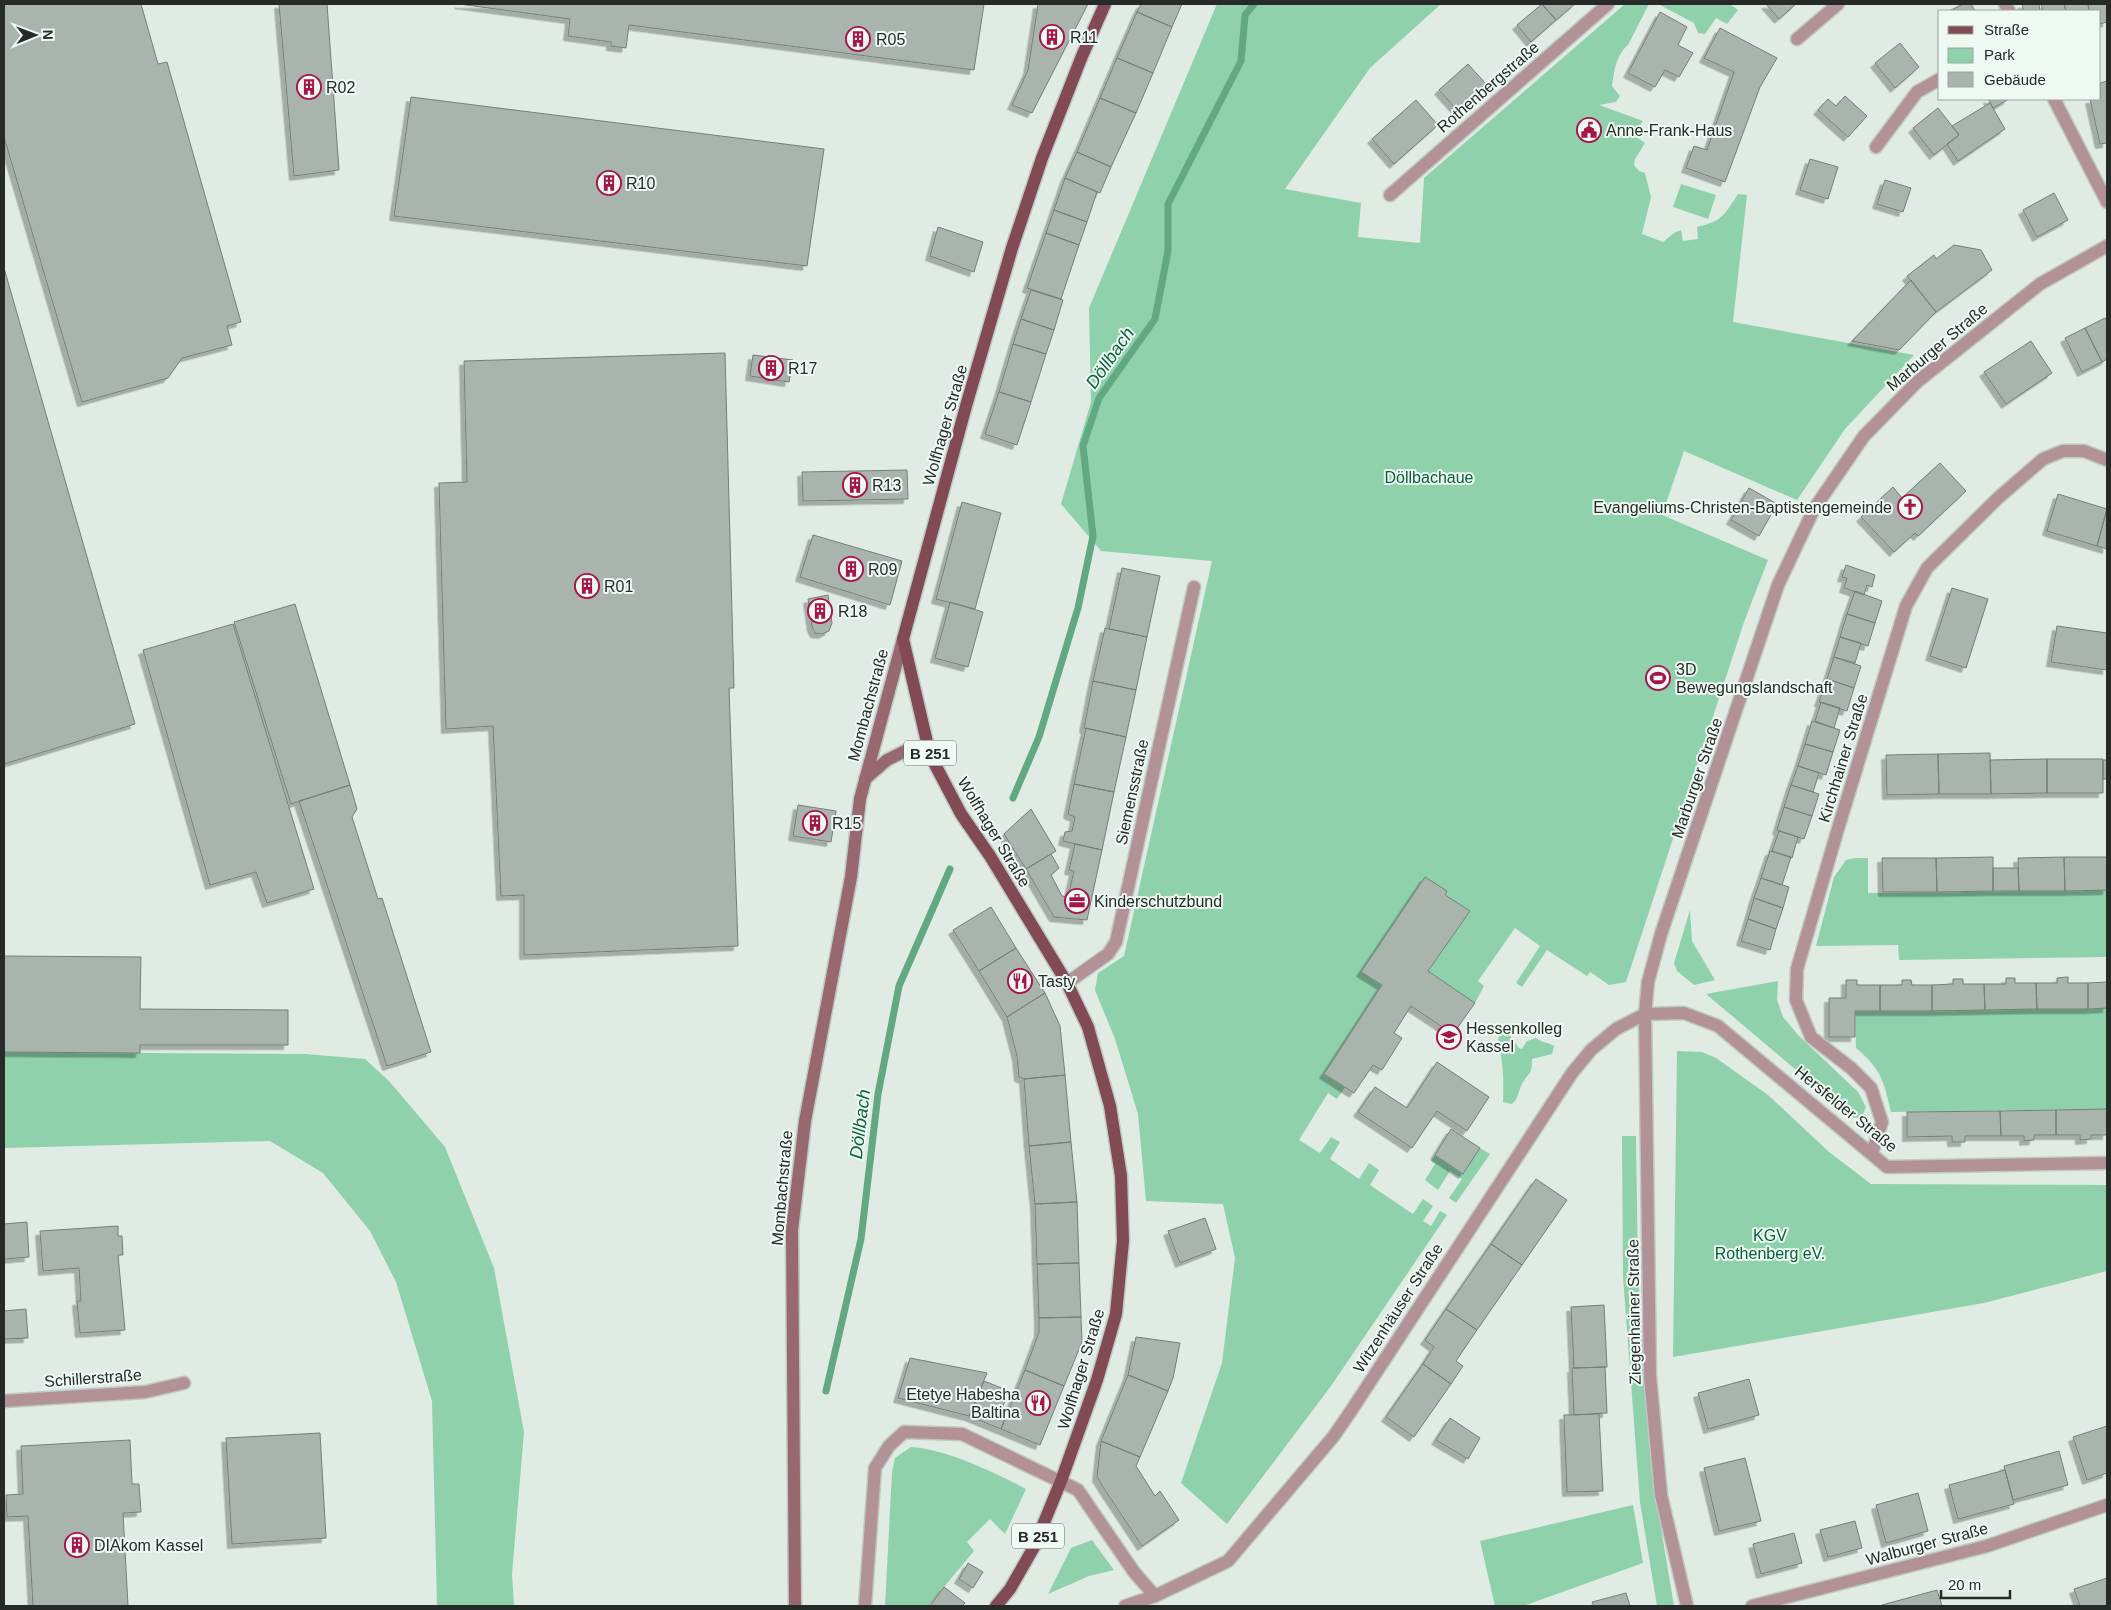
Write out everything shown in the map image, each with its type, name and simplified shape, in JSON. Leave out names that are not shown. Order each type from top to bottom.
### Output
[{"type":"main road","name":"Wolfhager Straße","points":[[996,1606],[1010,1589],[1034,1547],[1061,1481],[1097,1380],[1116,1314],[1123,1241],[1121,1176],[1110,1106],[1088,1028],[1067,983],[990,856],[961,814],[930,756],[903,639],[961,425],[1012,248],[1042,158],[1082,56],[1105,4]]},
{"type":"street","name":"Rothenbergstraße","points":[[1390,195],[1608,4]]},
{"type":"street","points":[[1797,39],[1838,4]]},
{"type":"street","points":[[1876,147],[1917,92],[1938,80]]},
{"type":"street","points":[[2055,100],[2107,202]]},
{"type":"street","name":"Marburger Straße","points":[[1645,1014],[1648,982],[1661,934],[1778,585],[1814,509],[1864,436],[1917,382],[2040,284],[2107,246]]},
{"type":"street","name":"Kirchhainer Straße","points":[[1872,1153],[1882,1122],[1871,1088],[1851,1068],[1811,1038],[1796,1000],[1797,969],[1906,606],[1927,568],[1998,498],[2043,459],[2063,451],[2084,451],[2107,460]]},
{"type":"street","name":"Siemensstraße","points":[[1067,983],[1108,954],[1116,942],[1194,587]]},
{"type":"street","name":"Mombachstraße","points":[[794,1606],[792,1230],[805,1121],[851,877],[860,799],[903,639]]},
{"type":"street","name":"Mombachstraße","points":[[865,779],[887,760],[906,750],[930,756]]},
{"type":"street","name":"Hersfelder Straße","points":[[1645,1014],[1684,1013],[1718,1026],[1887,1167],[2107,1162]]},
{"type":"street","name":"Witzenhäuser Straße","points":[[1125,1606],[1155,1596],[1228,1562],[1333,1437],[1572,1073],[1591,1050],[1616,1030],[1645,1014]]},
{"type":"street","name":"Ziegenhainer Straße","points":[[1645,1014],[1650,1376],[1661,1495],[1687,1606]]},
{"type":"street","name":"Schillerstraße","points":[[4,1401],[145,1392],[184,1382]]},
{"type":"street","points":[[865,1606],[875,1468],[889,1446],[904,1432],[962,1434],[1078,1490],[1134,1572],[1155,1596]]},
{"type":"street","name":"Walburger Straße","points":[[1752,1606],[1988,1546],[2107,1504]]},
{"type":"green space","name":"Döllbachaue","points":[[1217,4],[1441,4],[1370,68],[1285,189],[1361,203],[1358,237],[1420,243],[1424,178],[1625,4],[1649,4],[1616,64],[1612,86],[1620,96],[1616,102],[1599,105],[1643,121],[1633,135],[1645,143],[1635,159],[1634,165],[1639,171],[1645,173],[1651,197],[1642,234],[1663,242],[1681,230],[1683,241],[1698,239],[1697,227],[1722,216],[1738,194],[1747,195],[1733,322],[1914,355],[1845,429],[1797,500],[1684,451],[1662,515],[1768,560],[1744,622],[1626,982],[1609,985],[1590,972],[1587,976],[1547,950],[1522,987],[1516,983],[1540,946],[1515,928],[1478,981],[1484,986],[1475,1003],[1428,971],[1470,911],[1445,895],[1447,891],[1362,972],[1382,985],[1324,1074],[1345,1087],[1337,1099],[1328,1093],[1299,1140],[1320,1153],[1331,1137],[1340,1142],[1330,1159],[1359,1179],[1369,1163],[1379,1170],[1370,1185],[1413,1214],[1423,1199],[1433,1206],[1423,1221],[1431,1226],[1440,1211],[1447,1215],[1331,1386],[1227,1524],[1181,1483],[1222,1363],[1235,1258],[1223,1204],[1146,1201],[1138,1114],[1115,1039],[1095,990],[1098,973],[1124,956],[1212,561],[1101,551],[1061,504],[1091,402],[1089,308]]},
{"type":"green space","points":[[1658,4],[1730,4],[1738,10],[1727,24],[1716,18],[1705,34],[1698,33],[1694,23]]},
{"type":"green space","points":[[1681,184],[1716,195],[1708,219],[1673,207]]},
{"type":"green space","points":[[1868,858],[1868,893],[2107,890],[2107,957],[1899,960],[1898,945],[1816,946],[1834,877],[1846,860]]},
{"type":"green space","points":[[1690,910],[1692,941],[1715,980],[1694,985],[1677,971],[1674,963]]},
{"type":"green space","points":[[1778,981],[1777,1000],[1783,1017],[1799,1036],[1858,1092],[1866,1107],[1861,1119],[1852,1117],[1706,994]]},
{"type":"green space","points":[[2107,1008],[2107,1109],[1891,1112],[1880,1076],[1871,1062],[1856,1048],[1855,1011]]},
{"type":"green space","points":[[1502,1031],[1508,1033],[1519,1048],[1522,1049],[1527,1041],[1536,1038],[1554,1046],[1552,1054],[1532,1059],[1532,1068],[1512,1104],[1503,1102],[1503,1070],[1498,1039]]},
{"type":"green space","name":"KGV Rothenberg eV.","points":[[1677,1051],[1702,1052],[1716,1058],[1768,1095],[1829,1152],[1871,1184],[2107,1185],[2107,1271],[1984,1303],[1673,1357]]},
{"type":"green space","points":[[4,1052],[305,1054],[365,1059],[389,1081],[445,1147],[494,1268],[524,1432],[512,1574],[514,1606],[437,1606],[432,1401],[396,1282],[370,1231],[323,1173],[270,1141],[4,1148]]},
{"type":"green space","points":[[1622,1136],[1636,1136],[1638,1277],[1656,1498],[1674,1606],[1657,1606],[1640,1502],[1623,1277]]},
{"type":"green space","points":[[1480,1148],[1490,1154],[1456,1203],[1449,1198],[1462,1179],[1450,1171],[1438,1190],[1425,1180],[1435,1164],[1431,1161],[1435,1155],[1463,1174]]},
{"type":"green space","points":[[911,1447],[954,1457],[985,1469],[1026,1489],[1005,1534],[990,1519],[967,1542],[974,1551],[928,1606],[885,1606],[892,1472],[895,1458]]},
{"type":"green space","points":[[1633,1505],[1643,1563],[1523,1606],[1495,1606],[1480,1541]]},
{"type":"green space","points":[[1092,1540],[1114,1570],[1089,1576],[1048,1594],[1071,1548]]},
{"type":"building","points":[[4,4],[141,4],[158,64],[167,62],[241,322],[227,326],[232,345],[182,358],[168,378],[82,402],[4,137]]},
{"type":"building","name":"R02","points":[[279,4],[327,4],[339,170],[294,176]]},
{"type":"building","name":"R05","points":[[459,4],[984,4],[974,70],[629,25],[626,48],[611,46],[611,42],[568,36],[570,19]]},
{"type":"building","name":"R11","points":[[1038,4],[1088,4],[1032,113],[1012,105],[1028,70]]},
{"type":"building","points":[[1141,4],[1182,4],[1172,27],[1137,12]]},
{"type":"building","points":[[1542,4],[1556,20],[1531,42],[1517,25]]},
{"type":"building","points":[[1542,4],[1575,4],[1556,20]]},
{"type":"building","points":[[1766,4],[1796,4],[1779,19]]},
{"type":"building","points":[[1963,4],[1971,4],[1974,10],[1951,10]]},
{"type":"building","points":[[2022,4],[2039,4],[2040,10],[2024,10]]},
{"type":"building","points":[[2041,4],[2064,4],[2066,10],[2043,10]]},
{"type":"building","points":[[2064,4],[2088,4],[2089,10],[2066,10]]},
{"type":"building","points":[[2088,4],[2107,4],[2107,22],[2101,24],[2101,10],[2089,10]]},
{"type":"building","points":[[1137,12],[1172,27],[1153,73],[1117,58]]},
{"type":"building","points":[[1660,12],[1687,27],[1678,45],[1693,53],[1679,77],[1665,70],[1655,87],[1628,73]]},
{"type":"building","points":[[1720,28],[1777,58],[1760,87],[1725,182],[1686,168],[1694,146],[1707,150],[1734,72],[1704,58]]},
{"type":"building","points":[[1900,43],[1919,67],[1895,88],[1875,63]]},
{"type":"building","points":[[1117,58],[1153,73],[1136,113],[1100,98]]},
{"type":"building","points":[[1468,64],[1486,84],[1457,110],[1439,90]]},
{"type":"building","points":[[2107,81],[2107,143],[2100,144],[2090,100],[2101,100],[2101,83]]},
{"type":"building","points":[[1845,96],[1867,116],[1848,137],[1818,110],[1828,99],[1836,106]]},
{"type":"building","name":"R10","points":[[411,97],[824,149],[807,266],[394,216]]},
{"type":"building","points":[[1100,98],[1136,113],[1111,167],[1077,152]]},
{"type":"building","points":[[1416,100],[1438,125],[1394,164],[1372,139]]},
{"type":"building","points":[[1989,100],[2007,100],[1993,108]]},
{"type":"building","points":[[1990,103],[2005,129],[1958,161],[1947,144],[1959,135],[1952,126]]},
{"type":"building","points":[[1938,108],[1959,135],[1934,155],[1913,128]]},
{"type":"building","points":[[1077,152],[1111,167],[1100,193],[1065,178]]},
{"type":"building","points":[[1810,159],[1838,167],[1828,199],[1800,190]]},
{"type":"building","points":[[1065,178],[1097,192],[1087,222],[1054,210]]},
{"type":"building","points":[[1885,180],[1911,188],[1903,212],[1877,204]]},
{"type":"building","points":[[2054,193],[2068,220],[2037,237],[2023,210]]},
{"type":"building","points":[[1054,210],[1087,222],[1079,245],[1046,233]]},
{"type":"building","points":[[938,227],[983,242],[974,272],[930,256]]},
{"type":"building","points":[[1046,233],[1079,245],[1061,299],[1027,288]]},
{"type":"building","points":[[1954,245],[1981,250],[1992,270],[1936,312],[1907,276],[1934,255],[1936,259]]},
{"type":"building","points":[[4,268],[135,724],[4,764]]},
{"type":"building","points":[[1911,280],[1936,312],[1899,350],[1852,341]]},
{"type":"building","points":[[1031,290],[1063,300],[1054,330],[1021,319]]},
{"type":"building","points":[[2105,318],[2107,322],[2107,359],[2102,362],[2085,328]]},
{"type":"building","points":[[1021,319],[1054,330],[1046,354],[1013,344]]},
{"type":"building","points":[[2085,328],[2102,362],[2082,372],[2065,338]]},
{"type":"building","points":[[2031,341],[2052,373],[2006,404],[1984,372]]},
{"type":"building","points":[[1013,344],[1046,354],[1031,402],[999,392]]},
{"type":"building","name":"R01","points":[[725,353],[734,688],[729,688],[738,946],[524,955],[524,895],[501,896],[493,726],[446,729],[439,483],[467,482],[464,361]]},
{"type":"building","name":"R17","points":[[753,355],[793,360],[789,382],[750,376]]},
{"type":"building","points":[[999,392],[1031,402],[1017,445],[985,434]]},
{"type":"building","name":"Evangeliums-Christen-Baptistengemeinde","points":[[1940,463],[1966,491],[1918,536],[1915,533],[1894,552],[1861,517],[1893,487],[1902,498]]},
{"type":"building","name":"R13","points":[[907,470],[908,499],[803,501],[802,472]]},
{"type":"building","points":[[1749,488],[1777,504],[1759,536],[1731,520]]},
{"type":"building","points":[[2058,494],[2107,509],[2097,546],[2047,531]]},
{"type":"building","points":[[962,502],[1001,513],[975,609],[936,599]]},
{"type":"building","points":[[2107,509],[2107,549],[2097,546]]},
{"type":"building","name":"R09","points":[[813,535],[902,561],[890,605],[800,577]]},
{"type":"building","points":[[1846,565],[1875,575],[1872,587],[1867,585],[1864,595],[1844,588],[1847,578],[1842,577]]},
{"type":"building","points":[[1122,568],[1160,576],[1147,637],[1109,629]]},
{"type":"building","points":[[1952,588],[1988,599],[1966,668],[1930,656]]},
{"type":"building","points":[[1855,591],[1882,601],[1875,623],[1847,614]]},
{"type":"building","name":"R18","points":[[828,595],[832,623],[829,631],[822,634],[815,633],[812,627],[808,599]]},
{"type":"building","points":[[950,602],[983,612],[968,667],[935,658]]},
{"type":"building","points":[[295,604],[350,785],[291,804],[234,622]]},
{"type":"building","points":[[1847,614],[1875,623],[1868,646],[1840,637]]},
{"type":"building","points":[[233,624],[314,889],[267,903],[256,872],[210,885],[143,650]]},
{"type":"building","points":[[2057,626],[2107,633],[2107,670],[2051,662]]},
{"type":"building","points":[[1105,628],[1147,637],[1136,690],[1093,681]]},
{"type":"building","points":[[1840,637],[1861,643],[1855,663],[1834,657]]},
{"type":"building","points":[[1834,657],[1861,666],[1854,688],[1827,679]]},
{"type":"building","points":[[1827,679],[1854,688],[1847,711],[1819,702]]},
{"type":"building","points":[[1093,681],[1136,690],[1126,737],[1084,728]]},
{"type":"building","points":[[1821,702],[1840,708],[1834,728],[1815,721]]},
{"type":"building","points":[[1812,721],[1840,730],[1833,752],[1805,744]]},
{"type":"building","points":[[1086,728],[1126,737],[1114,792],[1074,784]]},
{"type":"building","points":[[1805,744],[1833,752],[1826,775],[1798,766]]},
{"type":"building","points":[[1990,753],[1991,794],[1939,794],[1938,754]]},
{"type":"building","points":[[1938,754],[1939,794],[1887,795],[1886,755]]},
{"type":"building","points":[[2047,759],[2047,793],[1991,794],[1990,760]]},
{"type":"building","points":[[2047,759],[2103,759],[2103,793],[2047,793]]},
{"type":"building","points":[[2103,760],[2107,760],[2107,779],[2103,779]]},
{"type":"building","points":[[1798,766],[1819,773],[1813,792],[1791,785]]},
{"type":"building","points":[[1074,784],[1114,792],[1102,850],[1063,841],[1065,832],[1072,831],[1075,817],[1068,814]]},
{"type":"building","points":[[350,785],[357,809],[352,817],[378,899],[382,898],[431,1052],[387,1066],[299,801]]},
{"type":"building","points":[[1791,785],[1819,794],[1812,816],[1784,807]]},
{"type":"building","name":"R15","points":[[798,805],[836,811],[831,842],[793,836]]},
{"type":"building","points":[[1784,807],[1812,816],[1804,839],[1777,830]]},
{"type":"building","points":[[1031,809],[1056,851],[1026,869],[1004,834]]},
{"type":"building","points":[[1779,831],[1798,837],[1792,858],[1772,851]]},
{"type":"building","points":[[1075,844],[1102,850],[1087,920],[1054,917],[1026,869],[1051,854],[1059,868],[1051,875],[1062,896],[1068,897],[1074,871],[1069,870]]},
{"type":"building","points":[[1770,851],[1791,857],[1782,885],[1761,878]]},
{"type":"building","points":[[1993,857],[1993,891],[1937,892],[1936,858]]},
{"type":"building","points":[[2064,857],[2065,891],[2019,891],[2018,858]]},
{"type":"building","points":[[2064,857],[2107,857],[2107,890],[2065,891]]},
{"type":"building","points":[[1882,858],[1936,858],[1937,892],[1883,892]]},
{"type":"building","points":[[1993,868],[2018,868],[2019,891],[1993,891]]},
{"type":"building","points":[[1425,877],[1447,891],[1445,895],[1470,911],[1428,971],[1475,1003],[1453,1034],[1411,1006],[1394,1033],[1402,1038],[1382,1070],[1373,1065],[1354,1093],[1324,1074],[1382,985],[1361,972]]},
{"type":"building","points":[[1761,878],[1789,887],[1783,908],[1754,898]]},
{"type":"building","points":[[1754,898],[1783,908],[1776,929],[1748,919]]},
{"type":"building","points":[[991,907],[1016,948],[979,971],[953,930]]},
{"type":"building","points":[[1748,919],[1776,929],[1770,950],[1741,941]]},
{"type":"building","points":[[1016,948],[1045,993],[1007,1017],[979,971]]},
{"type":"building","points":[[4,956],[141,957],[140,1009],[288,1010],[288,1045],[140,1045],[140,1053],[4,1052]]},
{"type":"building","points":[[2068,977],[2068,983],[2088,983],[2088,1009],[2037,1009],[2036,983],[2057,983],[2057,978]]},
{"type":"building","points":[[2006,978],[2015,978],[2015,983],[2036,983],[2037,1009],[1985,1010],[1984,984],[2006,984]]},
{"type":"building","points":[[1953,979],[1963,979],[1963,984],[1984,984],[1985,1010],[1932,1011],[1932,985],[1953,984]]},
{"type":"building","points":[[1846,980],[1857,980],[1857,985],[1880,985],[1880,1011],[1855,1011],[1855,1037],[1829,1037],[1829,998],[1846,998]]},
{"type":"building","points":[[1902,980],[1911,980],[1912,985],[1932,985],[1932,1011],[1880,1011],[1880,985],[1902,985]]},
{"type":"building","points":[[2107,982],[2107,1008],[2088,1009],[2088,983]]},
{"type":"building","points":[[1045,993],[1060,1026],[1065,1075],[1024,1079],[1019,1077],[1017,1056],[1007,1017]]},
{"type":"building","points":[[1437,1062],[1489,1097],[1467,1131],[1437,1111],[1412,1148],[1358,1112],[1375,1087],[1407,1108]]},
{"type":"building","points":[[1065,1075],[1071,1142],[1029,1146],[1024,1079]]},
{"type":"building","points":[[2107,1109],[2107,1135],[2091,1135],[2091,1139],[2080,1140],[2080,1135],[2056,1135],[2056,1110]]},
{"type":"building","points":[[2056,1110],[2056,1135],[2034,1135],[2034,1140],[2024,1141],[2024,1136],[2001,1136],[2000,1111]]},
{"type":"building","points":[[2000,1111],[2001,1136],[1965,1136],[1965,1142],[1952,1142],[1952,1136],[1907,1137],[1907,1112]]},
{"type":"building","points":[[1451,1129],[1480,1148],[1463,1174],[1435,1155]]},
{"type":"building","points":[[1071,1142],[1077,1202],[1035,1204],[1029,1146]]},
{"type":"building","points":[[1536,1179],[1567,1200],[1522,1265],[1491,1244]]},
{"type":"building","points":[[1077,1202],[1079,1263],[1037,1264],[1035,1204]]},
{"type":"building","points":[[1205,1218],[1216,1249],[1180,1263],[1168,1231]]},
{"type":"building","points":[[27,1222],[29,1257],[4,1259],[4,1224]]},
{"type":"building","points":[[118,1226],[118,1236],[122,1236],[123,1255],[118,1255],[125,1330],[80,1333],[77,1301],[81,1301],[79,1268],[43,1271],[40,1231]]},
{"type":"building","points":[[1491,1244],[1522,1265],[1477,1330],[1446,1309]]},
{"type":"building","points":[[1079,1263],[1081,1317],[1039,1318],[1037,1264]]},
{"type":"building","points":[[1604,1305],[1607,1367],[1574,1368],[1571,1307]]},
{"type":"building","points":[[26,1309],[28,1338],[4,1339],[4,1311]]},
{"type":"building","points":[[1446,1309],[1477,1330],[1456,1361],[1463,1366],[1451,1384],[1423,1364],[1434,1347],[1425,1340]]},
{"type":"building","points":[[1081,1317],[1082,1342],[1064,1386],[1025,1370],[1039,1332],[1039,1318]]},
{"type":"building","points":[[1136,1337],[1180,1343],[1173,1378],[1168,1391],[1128,1375]]},
{"type":"building","points":[[910,1358],[987,1373],[969,1416],[898,1398]]},
{"type":"building","points":[[1423,1364],[1451,1384],[1414,1437],[1386,1417]]},
{"type":"building","points":[[1605,1367],[1607,1413],[1574,1415],[1572,1368]]},
{"type":"building","points":[[1025,1370],[1064,1386],[1040,1445],[1001,1429]]},
{"type":"building","points":[[1128,1375],[1168,1391],[1140,1457],[1101,1441]]},
{"type":"building","points":[[1749,1379],[1759,1415],[1708,1429],[1698,1393]]},
{"type":"building","points":[[984,1381],[1009,1391],[1001,1411],[1007,1414],[1001,1429],[969,1416]]},
{"type":"building","points":[[1599,1414],[1603,1491],[1567,1492],[1564,1415]]},
{"type":"building","points":[[1450,1418],[1480,1438],[1468,1459],[1436,1440]]},
{"type":"building","points":[[2107,1426],[2107,1473],[2087,1480],[2073,1437]]},
{"type":"building","points":[[320,1433],[326,1538],[232,1544],[226,1438]]},
{"type":"building","name":"DIAkom Kassel","points":[[130,1440],[132,1484],[139,1484],[141,1512],[123,1513],[128,1606],[33,1606],[28,1516],[7,1517],[6,1495],[23,1494],[21,1446]]},
{"type":"building","points":[[1101,1441],[1140,1457],[1136,1466],[1155,1496],[1160,1491],[1179,1520],[1142,1546],[1097,1477]]},
{"type":"building","points":[[2059,1451],[2068,1485],[2013,1500],[2004,1466]]},
{"type":"building","points":[[1745,1458],[1761,1521],[1719,1531],[1704,1468]]},
{"type":"building","points":[[2005,1470],[2014,1504],[1958,1519],[1949,1485]]},
{"type":"building","points":[[1918,1493],[1928,1531],[1886,1543],[1876,1505]]},
{"type":"building","points":[[1855,1521],[1862,1548],[1828,1557],[1820,1530]]},
{"type":"building","points":[[1794,1533],[1802,1563],[1761,1574],[1753,1544]]},
{"type":"building","points":[[968,1563],[983,1572],[973,1588],[959,1579]]},
{"type":"building","points":[[2107,1578],[2107,1606],[2080,1606],[2074,1589]]},
{"type":"building","points":[[944,1587],[965,1603],[962,1606],[930,1606]]},
{"type":"building","points":[[1937,1590],[1942,1606],[1882,1605]]},
{"type":"building","points":[[1626,1593],[1630,1606],[1594,1606],[1592,1602]]},
{"type":"waterway","name":"Döllbach","points":[[1013,798],[1039,737],[1078,608],[1093,536],[1083,446],[1099,398],[1155,319],[1168,251],[1168,204],[1241,61],[1245,15],[1254,4]]},
{"type":"waterway","name":"Döllbach","points":[[826,1391],[861,1239],[878,1094],[899,986],[950,869]]},
{"type":"place","name":"R11","points":[[1052,37]]},
{"type":"place","name":"R05","points":[[858,39]]},
{"type":"place","name":"R02","points":[[309,87]]},
{"type":"place","name":"Anne-Frank-Haus","points":[[1589,130]]},
{"type":"place","name":"R10","points":[[609,183]]},
{"type":"place","name":"R17","points":[[771,368]]},
{"type":"place","name":"R13","points":[[855,485]]},
{"type":"place","name":"Evangeliums-Christen-Baptistengemeinde","points":[[1910,507]]},
{"type":"place","name":"R09","points":[[851,569]]},
{"type":"place","name":"R01","points":[[587,586]]},
{"type":"place","name":"R18","points":[[820,611]]},
{"type":"place","name":"3D Bewegungslandschaft","points":[[1658,678]]},
{"type":"place","name":"R15","points":[[815,823]]},
{"type":"place","name":"Kinderschutzbund","points":[[1077,901]]},
{"type":"place","name":"Tasty","points":[[1020,981]]},
{"type":"place","name":"Hessenkolleg Kassel","points":[[1449,1037]]},
{"type":"place","name":"Etetye Habesha Baltina","points":[[1038,1403]]},
{"type":"place","name":"DIAkom Kassel","points":[[77,1545]]}]
